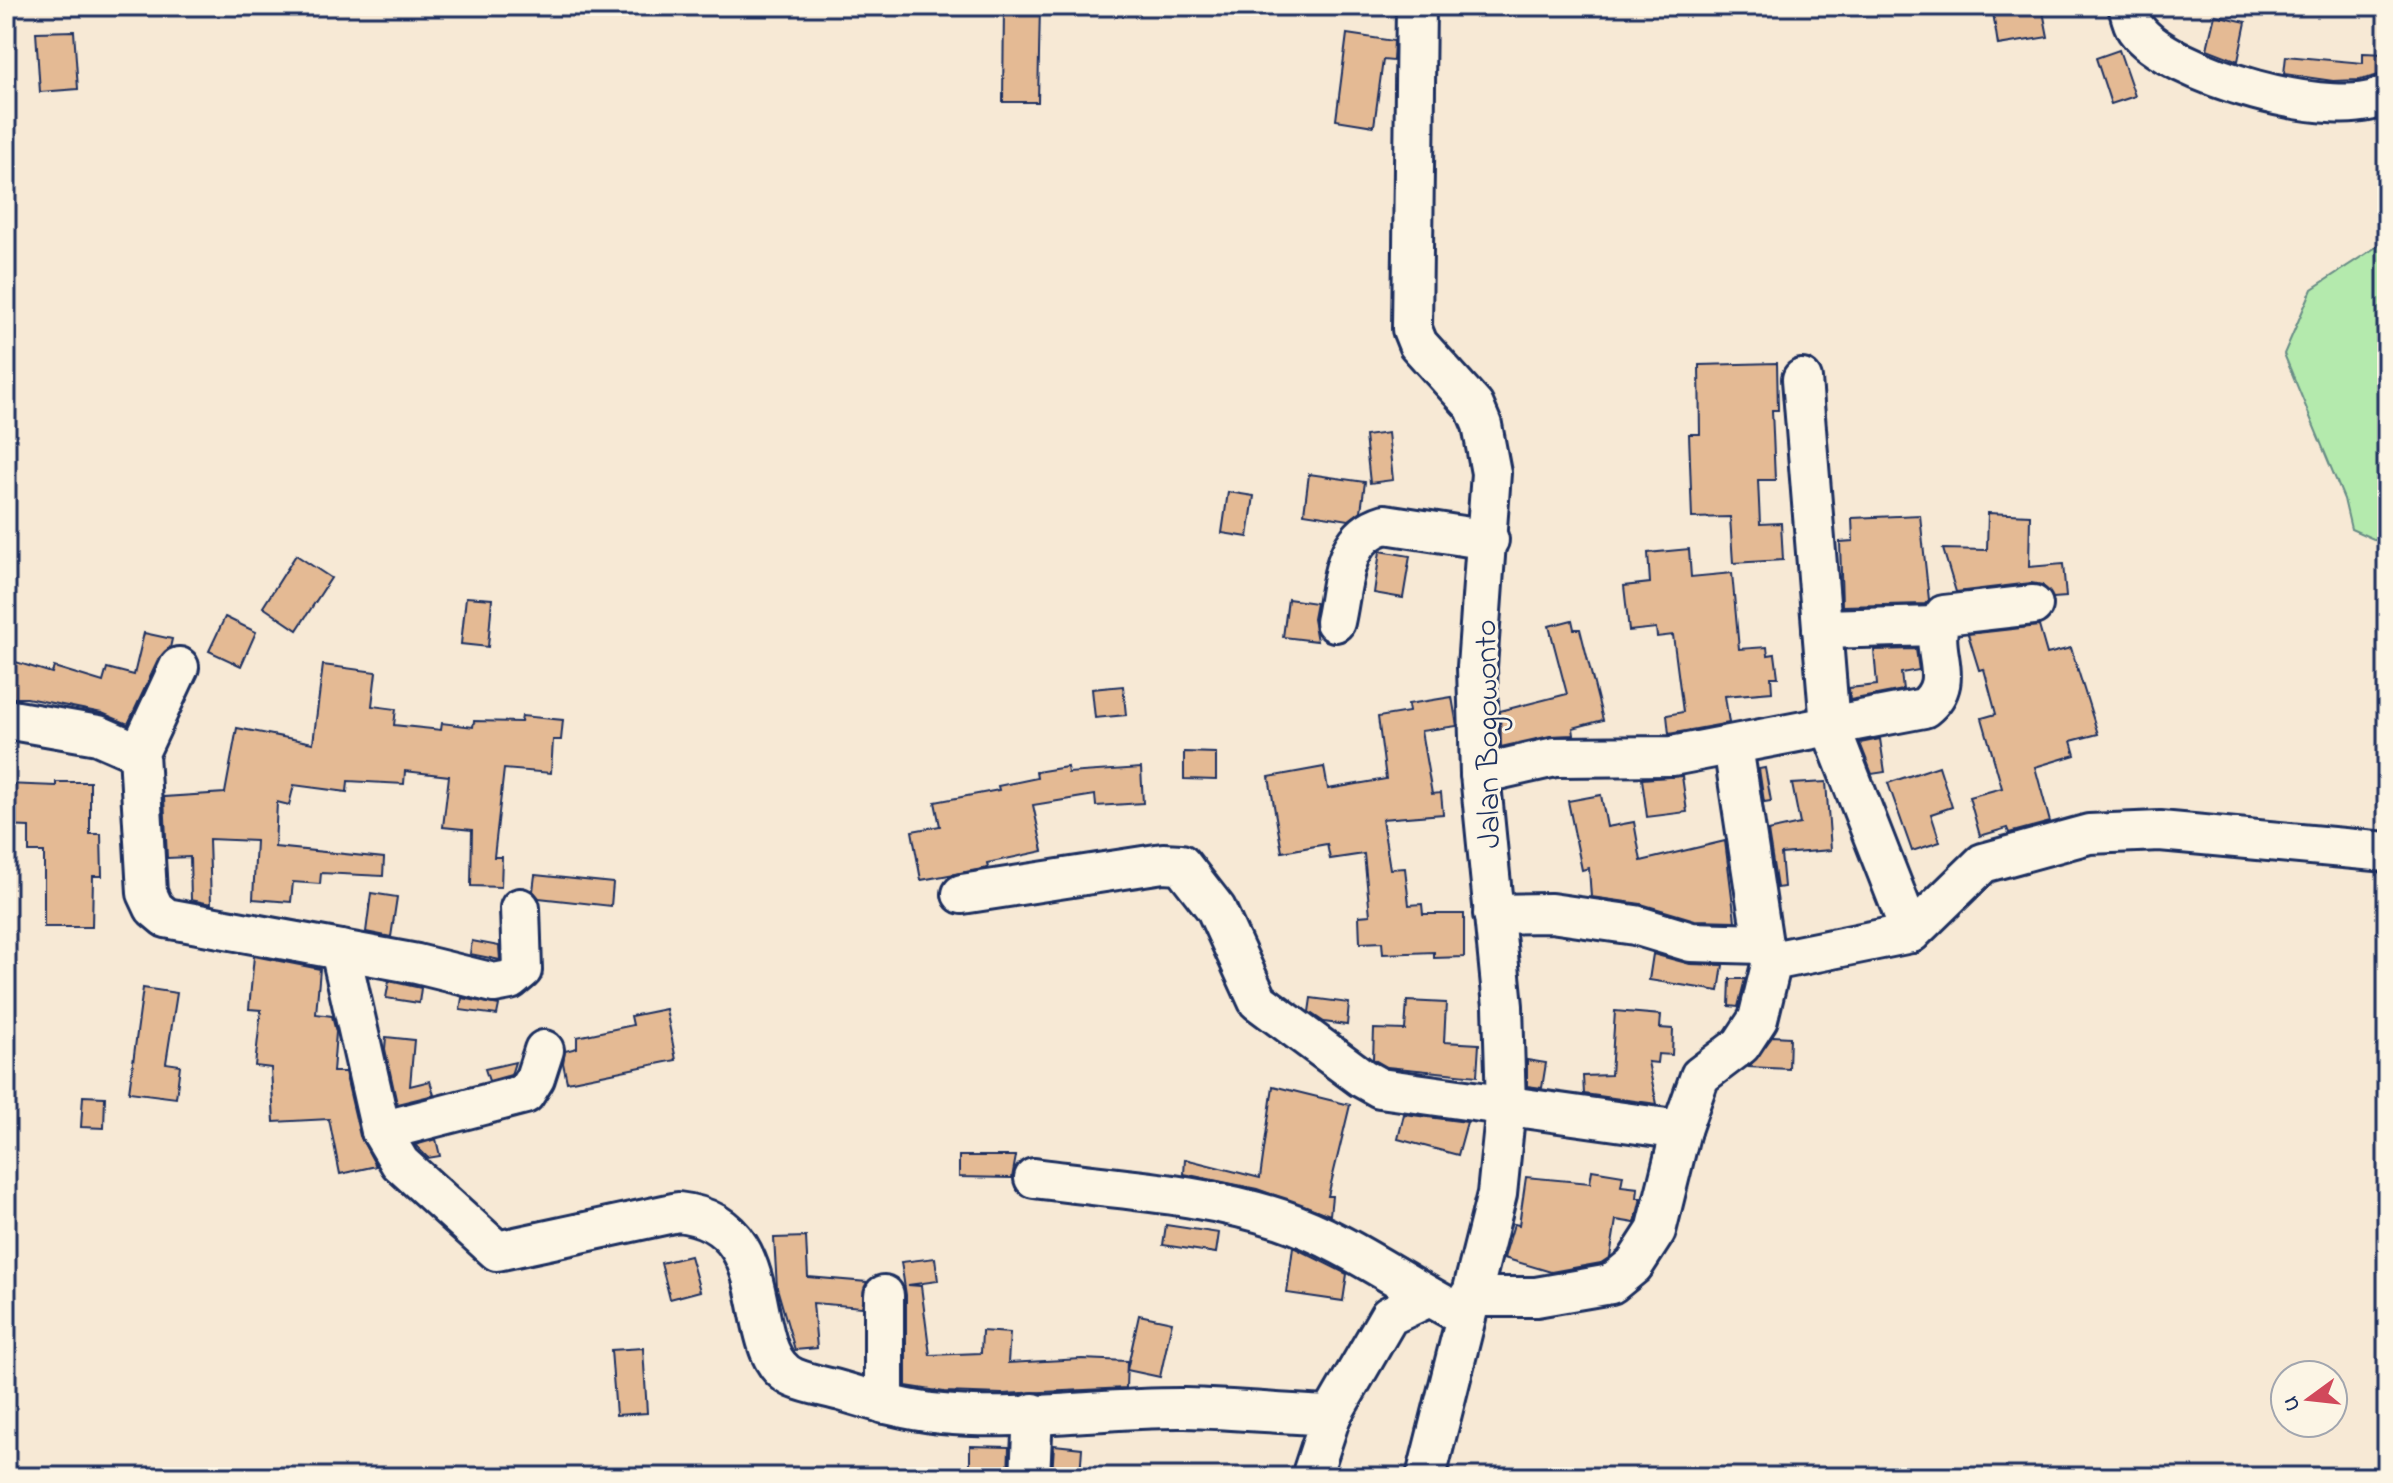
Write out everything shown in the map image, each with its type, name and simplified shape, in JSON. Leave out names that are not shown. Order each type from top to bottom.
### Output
[{"type":"street","name":"Jalan Bogowonto","points":[[1416,6],[1412,329],[1418,344],[1474,406],[1482,425],[1491,473],[1489,540],[1477,667],[1480,774],[1503,1006],[1506,1106],[1497,1194],[1426,1477]]},
{"type":"street","points":[[2128,6],[2134,27],[2146,40],[2211,78],[2315,103],[2349,104],[2378,100],[2387,94]]},
{"type":"street","points":[[1802,379],[1830,726],[1911,933]]},
{"type":"street","points":[[1335,622],[1352,545],[1374,527],[1385,524],[1489,540]]},
{"type":"street","points":[[1822,629],[1937,626],[1951,612],[2033,605]]},
{"type":"street","points":[[1480,774],[1555,757],[1672,756],[1924,708],[1937,698],[1942,681],[1937,626]]},
{"type":"street","points":[[179,667],[139,753],[147,893],[154,908],[166,918],[340,950],[494,983],[510,980],[522,970],[520,908]]},
{"type":"street","points":[[6,719],[98,735],[139,753]]},
{"type":"street","points":[[1034,1178],[1216,1202],[1282,1219],[1344,1248],[1429,1297],[1467,1306],[1611,1284],[1634,1265],[1656,1231],[1681,1130],[1700,1076],[1741,1045],[1758,1019],[1768,952],[1733,746]]},
{"type":"street","points":[[1493,914],[1551,913],[1635,925],[1691,942],[1768,952],[1911,933],[1983,863],[2089,834],[2160,831],[2387,852]]},
{"type":"street","points":[[962,894],[1163,863],[1181,864],[1216,909],[1258,1001],[1380,1088],[1681,1130]]},
{"type":"street","points":[[340,950],[381,1131],[400,1163],[497,1251],[678,1212],[696,1214],[726,1232],[752,1269],[767,1341],[776,1363],[792,1377],[884,1404],[942,1414],[1185,1408],[1331,1416]]},
{"type":"street","points":[[381,1131],[525,1094],[535,1078],[544,1050]]},
{"type":"street","points":[[884,1295],[884,1404]]},
{"type":"street","points":[[1311,1477],[1331,1416],[1389,1316],[1429,1297]]},
{"type":"street","points":[[1030,1477],[1033,1413]]},
{"type":"green space","points":[[2387,240],[2387,545],[2351,529],[2344,499],[2284,354],[2312,289]]},
{"type":"building","points":[[1004,6],[1040,6],[1038,102],[1003,102]]},
{"type":"building","points":[[1992,6],[2042,6],[2048,37],[1998,45]]},
{"type":"building","points":[[2215,15],[2246,22],[2238,61],[2207,49]]},
{"type":"building","points":[[74,31],[78,89],[40,92],[36,32]]},
{"type":"building","points":[[1347,34],[1394,41],[1393,61],[1383,60],[1374,126],[1336,120]]},
{"type":"building","points":[[2119,50],[2135,96],[2111,104],[2096,58]]},
{"type":"building","points":[[2363,53],[2387,54],[2387,73],[2360,80],[2333,81],[2284,74],[2286,56],[2363,63]]},
{"type":"building","points":[[1777,363],[1778,410],[1772,410],[1775,480],[1758,480],[1760,524],[1781,523],[1783,560],[1733,563],[1730,517],[1692,518],[1689,434],[1700,434],[1699,365]]},
{"type":"building","points":[[1388,433],[1393,480],[1370,483],[1365,436]]},
{"type":"building","points":[[1309,474],[1365,482],[1361,511],[1349,520],[1304,513]]},
{"type":"building","points":[[1228,492],[1254,496],[1248,537],[1222,533]]},
{"type":"building","points":[[1988,513],[2030,515],[2029,567],[2063,564],[2066,597],[2053,598],[2042,585],[2031,583],[1956,592],[1943,549],[1987,550]]},
{"type":"building","points":[[1920,515],[1929,600],[1925,604],[1842,606],[1840,542],[1853,541],[1852,518]]},
{"type":"building","points":[[1689,549],[1691,577],[1732,573],[1739,649],[1767,647],[1768,655],[1775,654],[1778,677],[1771,677],[1772,692],[1725,696],[1729,723],[1669,734],[1667,715],[1683,712],[1673,635],[1657,637],[1656,628],[1629,631],[1624,586],[1650,583],[1648,553]]},
{"type":"building","points":[[1380,551],[1410,556],[1403,598],[1374,593]]},
{"type":"building","points":[[296,555],[331,578],[297,630],[263,607]]},
{"type":"building","points":[[466,597],[492,599],[488,647],[461,644]]},
{"type":"building","points":[[1288,599],[1316,603],[1313,619],[1317,641],[1283,637]]},
{"type":"building","points":[[225,617],[256,632],[241,666],[209,651]]},
{"type":"building","points":[[1572,620],[1574,629],[1580,629],[1603,720],[1573,728],[1574,735],[1550,736],[1501,747],[1500,711],[1567,694],[1549,626]]},
{"type":"building","points":[[2039,626],[2047,654],[2071,648],[2098,734],[2071,741],[2075,755],[2035,767],[2050,822],[2009,833],[2007,828],[1980,836],[1969,797],[2002,788],[1982,718],[1996,714],[1984,669],[1979,670],[1968,634]]},
{"type":"building","points":[[144,633],[172,639],[170,648],[159,658],[128,724],[102,713],[27,698],[6,698],[6,659],[52,673],[54,667],[103,682],[107,668],[134,675]]},
{"type":"building","points":[[1916,649],[1919,670],[1901,673],[1903,690],[1850,700],[1849,688],[1877,685],[1874,650]]},
{"type":"building","points":[[323,665],[376,672],[372,706],[396,709],[394,725],[441,730],[442,723],[473,727],[474,721],[521,722],[522,716],[563,720],[561,740],[553,740],[551,773],[504,769],[494,857],[502,857],[501,887],[471,886],[472,830],[443,827],[449,776],[405,771],[404,784],[348,781],[347,792],[294,785],[289,805],[277,802],[275,847],[384,858],[383,876],[321,873],[320,884],[293,882],[291,902],[253,899],[256,841],[209,839],[211,904],[191,900],[190,857],[167,858],[164,797],[225,793],[237,728],[313,743]]},
{"type":"building","points":[[1123,686],[1126,715],[1095,718],[1092,689]]},
{"type":"building","points":[[1452,697],[1457,726],[1421,731],[1432,794],[1441,793],[1443,814],[1382,819],[1390,869],[1405,868],[1409,905],[1422,904],[1423,914],[1464,914],[1464,957],[1434,958],[1434,952],[1383,954],[1382,942],[1360,943],[1359,916],[1370,915],[1364,854],[1330,859],[1327,844],[1282,852],[1269,777],[1324,767],[1328,789],[1386,779],[1378,717],[1409,712],[1408,704]]},
{"type":"building","points":[[1880,739],[1885,772],[1872,774],[1860,743]]},
{"type":"building","points":[[1184,752],[1216,753],[1216,780],[1184,779]]},
{"type":"building","points":[[1939,766],[1952,807],[1931,814],[1940,842],[1912,851],[1888,783]]},
{"type":"building","points":[[1067,767],[1068,773],[1141,768],[1143,803],[1096,806],[1095,795],[1033,805],[1043,851],[987,863],[988,868],[921,880],[912,831],[940,826],[935,802],[999,790],[998,786],[1037,778],[1036,772]]},
{"type":"building","points":[[1765,768],[1771,801],[1764,802],[1759,769]]},
{"type":"building","points":[[1682,776],[1687,812],[1647,817],[1642,779]]},
{"type":"building","points":[[56,782],[90,782],[90,834],[101,834],[102,876],[93,876],[92,927],[44,927],[44,852],[29,852],[29,827],[6,826],[6,784],[56,786]]},
{"type":"building","points":[[1826,782],[1831,850],[1781,854],[1784,887],[1777,888],[1768,831],[1800,824],[1792,784]]},
{"type":"building","points":[[1601,795],[1607,827],[1634,822],[1641,861],[1725,841],[1735,921],[1695,920],[1641,904],[1591,897],[1589,868],[1582,870],[1568,801]]},
{"type":"building","points":[[535,875],[613,883],[611,906],[539,898],[533,891]]},
{"type":"building","points":[[371,893],[397,897],[391,937],[366,932]]},
{"type":"building","points":[[472,941],[499,946],[500,960],[470,954]]},
{"type":"building","points":[[1653,954],[1690,964],[1723,965],[1719,991],[1649,980]]},
{"type":"building","points":[[254,956],[320,969],[316,1014],[332,1016],[336,1032],[333,1072],[345,1072],[360,1136],[376,1166],[340,1174],[329,1119],[274,1122],[271,1068],[255,1066],[261,1010],[249,1009]]},
{"type":"building","points":[[1730,979],[1745,979],[1738,1007],[1729,1006]]},
{"type":"building","points":[[389,981],[421,988],[419,1003],[386,998]]},
{"type":"building","points":[[143,988],[177,993],[166,1063],[180,1065],[176,1098],[129,1092]]},
{"type":"building","points":[[462,998],[499,1005],[497,1015],[460,1010]]},
{"type":"building","points":[[1311,998],[1349,1003],[1347,1025],[1324,1022],[1309,1012]]},
{"type":"building","points":[[1407,1001],[1446,1003],[1444,1042],[1479,1044],[1477,1076],[1387,1067],[1373,1059],[1374,1029],[1405,1030]]},
{"type":"building","points":[[666,1009],[676,1060],[567,1082],[563,1063],[565,1051],[577,1048],[577,1037],[633,1025],[631,1016]]},
{"type":"building","points":[[1615,1011],[1661,1015],[1660,1028],[1673,1029],[1672,1055],[1658,1054],[1657,1063],[1648,1062],[1657,1104],[1584,1094],[1583,1076],[1611,1075]]},
{"type":"building","points":[[1773,1036],[1790,1037],[1789,1069],[1749,1067]]},
{"type":"building","points":[[386,1037],[414,1040],[410,1086],[430,1081],[434,1095],[397,1104],[385,1049]]},
{"type":"building","points":[[1527,1060],[1546,1063],[1542,1088],[1527,1086]]},
{"type":"building","points":[[515,1062],[511,1075],[489,1081],[485,1069]]},
{"type":"building","points":[[1273,1086],[1350,1105],[1328,1196],[1332,1196],[1330,1215],[1257,1189],[1184,1174],[1185,1159],[1260,1178]]},
{"type":"building","points":[[83,1096],[105,1097],[104,1128],[81,1127]]},
{"type":"building","points":[[1404,1114],[1467,1122],[1458,1155],[1398,1139]]},
{"type":"building","points":[[436,1139],[440,1156],[428,1158],[415,1145]]},
{"type":"building","points":[[959,1156],[1016,1156],[1012,1178],[959,1177]]},
{"type":"building","points":[[1592,1170],[1623,1175],[1621,1186],[1638,1188],[1637,1198],[1641,1198],[1635,1223],[1616,1220],[1610,1257],[1601,1263],[1551,1272],[1504,1258],[1514,1224],[1519,1225],[1526,1177],[1590,1183]]},
{"type":"building","points":[[1166,1225],[1219,1233],[1216,1253],[1163,1245]]},
{"type":"building","points":[[806,1237],[808,1277],[867,1282],[862,1307],[813,1303],[817,1348],[795,1350],[777,1288],[774,1238]]},
{"type":"building","points":[[1293,1247],[1347,1274],[1343,1301],[1287,1293]]},
{"type":"building","points":[[690,1256],[700,1291],[670,1299],[661,1263]]},
{"type":"building","points":[[935,1258],[938,1281],[908,1285],[921,1286],[930,1355],[981,1353],[982,1331],[1010,1333],[1008,1363],[1082,1359],[1127,1361],[1126,1388],[1002,1394],[944,1392],[906,1386],[906,1295],[901,1262]]},
{"type":"building","points":[[1139,1315],[1172,1322],[1160,1377],[1127,1370]]},
{"type":"building","points":[[643,1348],[647,1413],[616,1415],[611,1350]]},
{"type":"building","points":[[1054,1445],[1082,1448],[1080,1477],[1052,1476]]},
{"type":"building","points":[[970,1446],[1009,1447],[1008,1477],[970,1476]]}]
